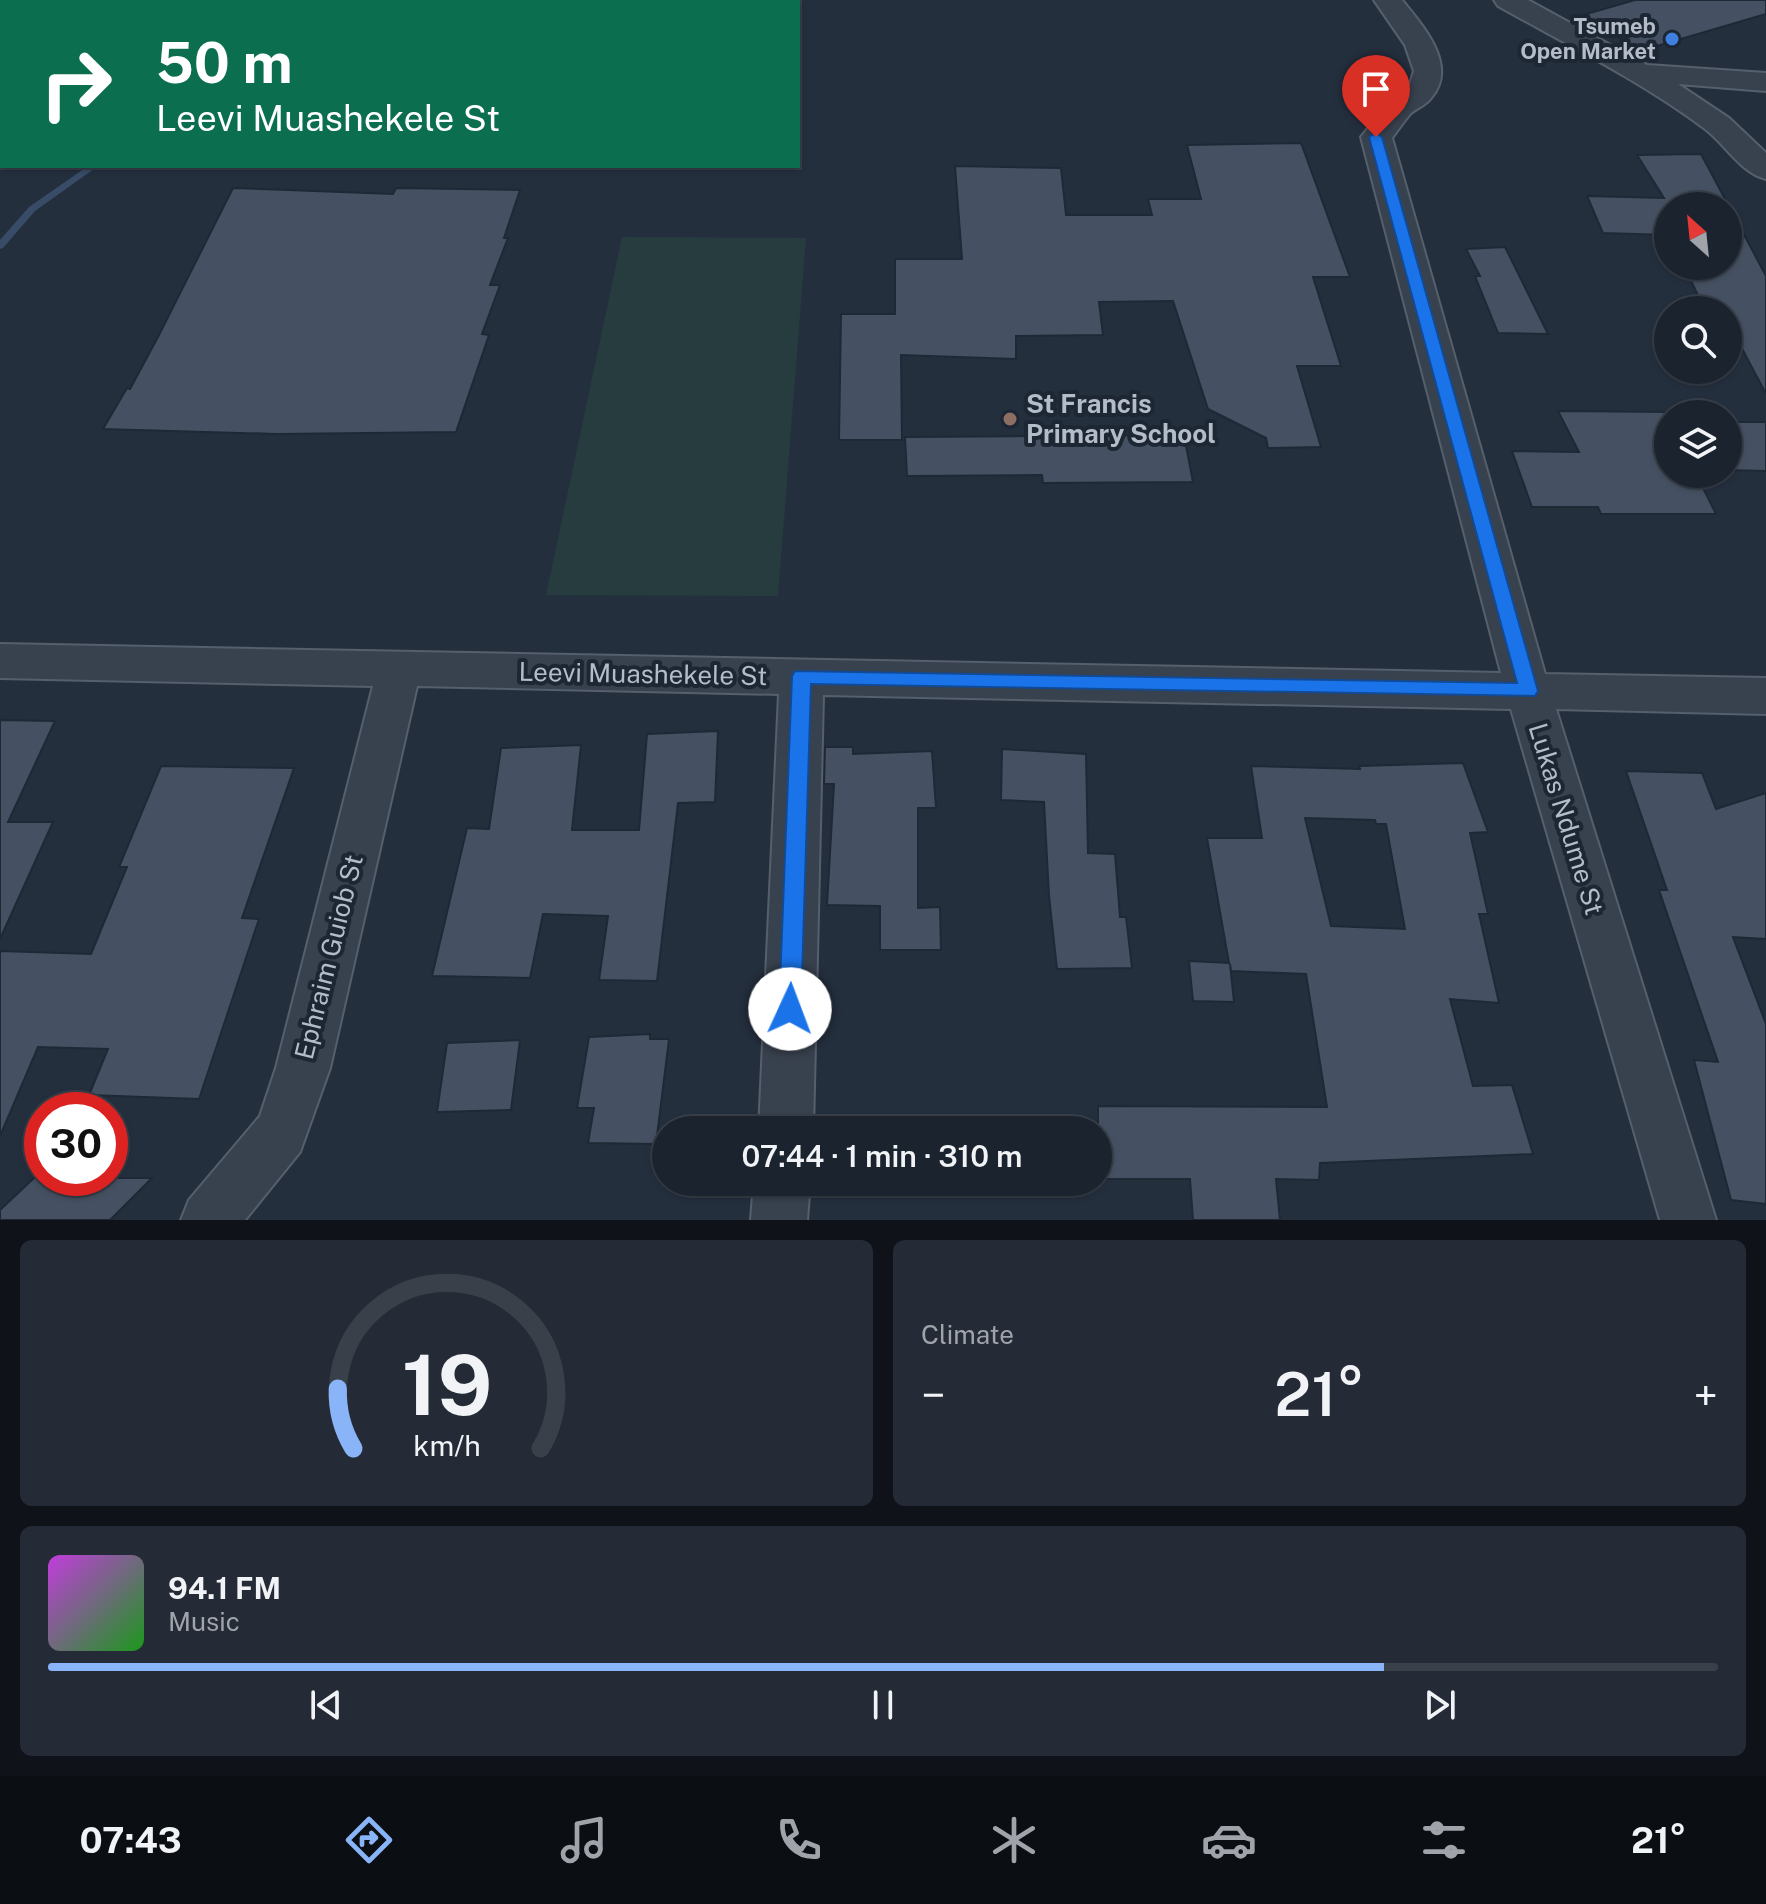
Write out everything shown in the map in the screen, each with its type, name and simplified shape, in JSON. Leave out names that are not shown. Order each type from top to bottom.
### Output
[{"type":"street","name":"Lukas Ndume St","points":[[1388,0],[1416,35],[1426,60],[1426,81],[1422,92],[1400,107],[1376,137],[1528,691],[1688,1220]]},
{"type":"street","points":[[1508,0],[1641,73],[1718,124],[1766,170]]},
{"type":"street","points":[[1641,73],[1766,82]]},
{"type":"street","name":"Leevi Muashekele St","points":[[0,661],[1766,696]]},
{"type":"street","name":"Ephraim Guiob St","points":[[209,1220],[281,1133],[303,1068],[399,670]]},
{"type":"street","points":[[786,1116],[802,676]]},
{"type":"street","points":[[779,1220],[781,1196]]},
{"type":"green space","points":[[622,237],[806,238],[778,596],[546,595]]},
{"type":"building","points":[[1635,0],[1766,0],[1766,14],[1640,51],[1583,15]]},
{"type":"building","points":[[1301,143],[1350,277],[1313,277],[1341,366],[1297,366],[1321,447],[1268,448],[1266,438],[1208,409],[1173,301],[1099,302],[1103,335],[1016,336],[1016,359],[901,355],[902,440],[839,440],[841,314],[895,314],[895,259],[962,259],[955,166],[1061,168],[1066,215],[1152,215],[1148,199],[1201,199],[1187,145]]},
{"type":"building","points":[[1701,154],[1721,192],[1660,192],[1637,155]]},
{"type":"building","points":[[233,188],[393,194],[396,188],[520,190],[504,238],[508,238],[490,285],[500,285],[482,334],[489,335],[456,432],[277,434],[103,429],[127,388],[130,389]]},
{"type":"building","points":[[1587,196],[1654,198],[1654,235],[1603,233]]},
{"type":"building","points":[[1742,231],[1766,276],[1766,394],[1742,349],[1742,296],[1698,296],[1691,280],[1742,280]]},
{"type":"building","points":[[1505,247],[1548,334],[1498,333],[1475,276],[1480,276],[1466,249]]},
{"type":"building","points":[[1558,411],[1654,412],[1654,488],[1703,488],[1716,514],[1601,514],[1598,507],[1532,507],[1512,451],[1579,452]]},
{"type":"building","points":[[1742,422],[1766,422],[1766,471],[1742,470]]},
{"type":"building","points":[[1184,435],[1193,482],[1043,483],[1042,475],[907,476],[905,437]]},
{"type":"building","points":[[0,720],[55,721],[8,822],[53,822],[0,939]]},
{"type":"building","points":[[718,731],[715,802],[678,803],[657,981],[599,980],[608,916],[543,914],[530,978],[432,976],[467,828],[489,829],[501,748],[581,745],[572,830],[639,830],[647,734]]},
{"type":"building","points":[[825,747],[853,747],[853,754],[932,751],[936,808],[918,808],[918,908],[940,907],[941,950],[880,950],[880,906],[827,905],[834,784],[824,784]]},
{"type":"building","points":[[1002,749],[1086,754],[1088,853],[1115,854],[1120,917],[1126,917],[1132,968],[1057,969],[1044,802],[1001,800]]},
{"type":"building","points":[[1463,763],[1488,832],[1470,833],[1488,914],[1479,914],[1499,1003],[1450,999],[1473,1086],[1512,1085],[1533,1154],[1320,1163],[1319,1180],[1276,1179],[1280,1220],[1193,1220],[1190,1179],[1112,1179],[1112,1116],[1098,1116],[1098,1106],[1327,1107],[1306,974],[1231,971],[1230,964],[1234,1002],[1193,1001],[1189,961],[1229,963],[1207,838],[1262,838],[1251,766],[1360,769],[1359,766]],"holes":[[[1305,818],[1375,820],[1376,824],[1386,824],[1405,929],[1331,926]]]},
{"type":"building","points":[[161,766],[294,768],[242,918],[259,919],[199,1099],[128,1096],[128,1092],[90,1092],[108,1049],[38,1047],[0,1136],[0,951],[91,954],[127,867],[119,867]]},
{"type":"building","points":[[1626,771],[1702,773],[1716,809],[1766,793],[1766,939],[1733,937],[1766,1024],[1766,1204],[1731,1200],[1694,1060],[1718,1062],[1659,890],[1667,890]]},
{"type":"building","points":[[650,1034],[650,1039],[669,1039],[659,1116],[652,1116],[652,1144],[588,1143],[594,1108],[577,1108],[589,1037]]},
{"type":"building","points":[[520,1040],[511,1110],[437,1112],[447,1043]]},
{"type":"building","points":[[128,1178],[152,1178],[110,1220],[0,1220],[0,1210],[24,1187],[24,1196],[128,1196]]},
{"type":"waterway","points":[[0,246],[32,209],[91,168]]},
{"type":"place","name":"Tsumeb Open Market","points":[[1672,39]]},
{"type":"place","name":"St Francis Primary School","points":[[1010,419]]},
{"type":"route","points":[[790,1009],[802,676],[1528,691],[1376,137]]}]
